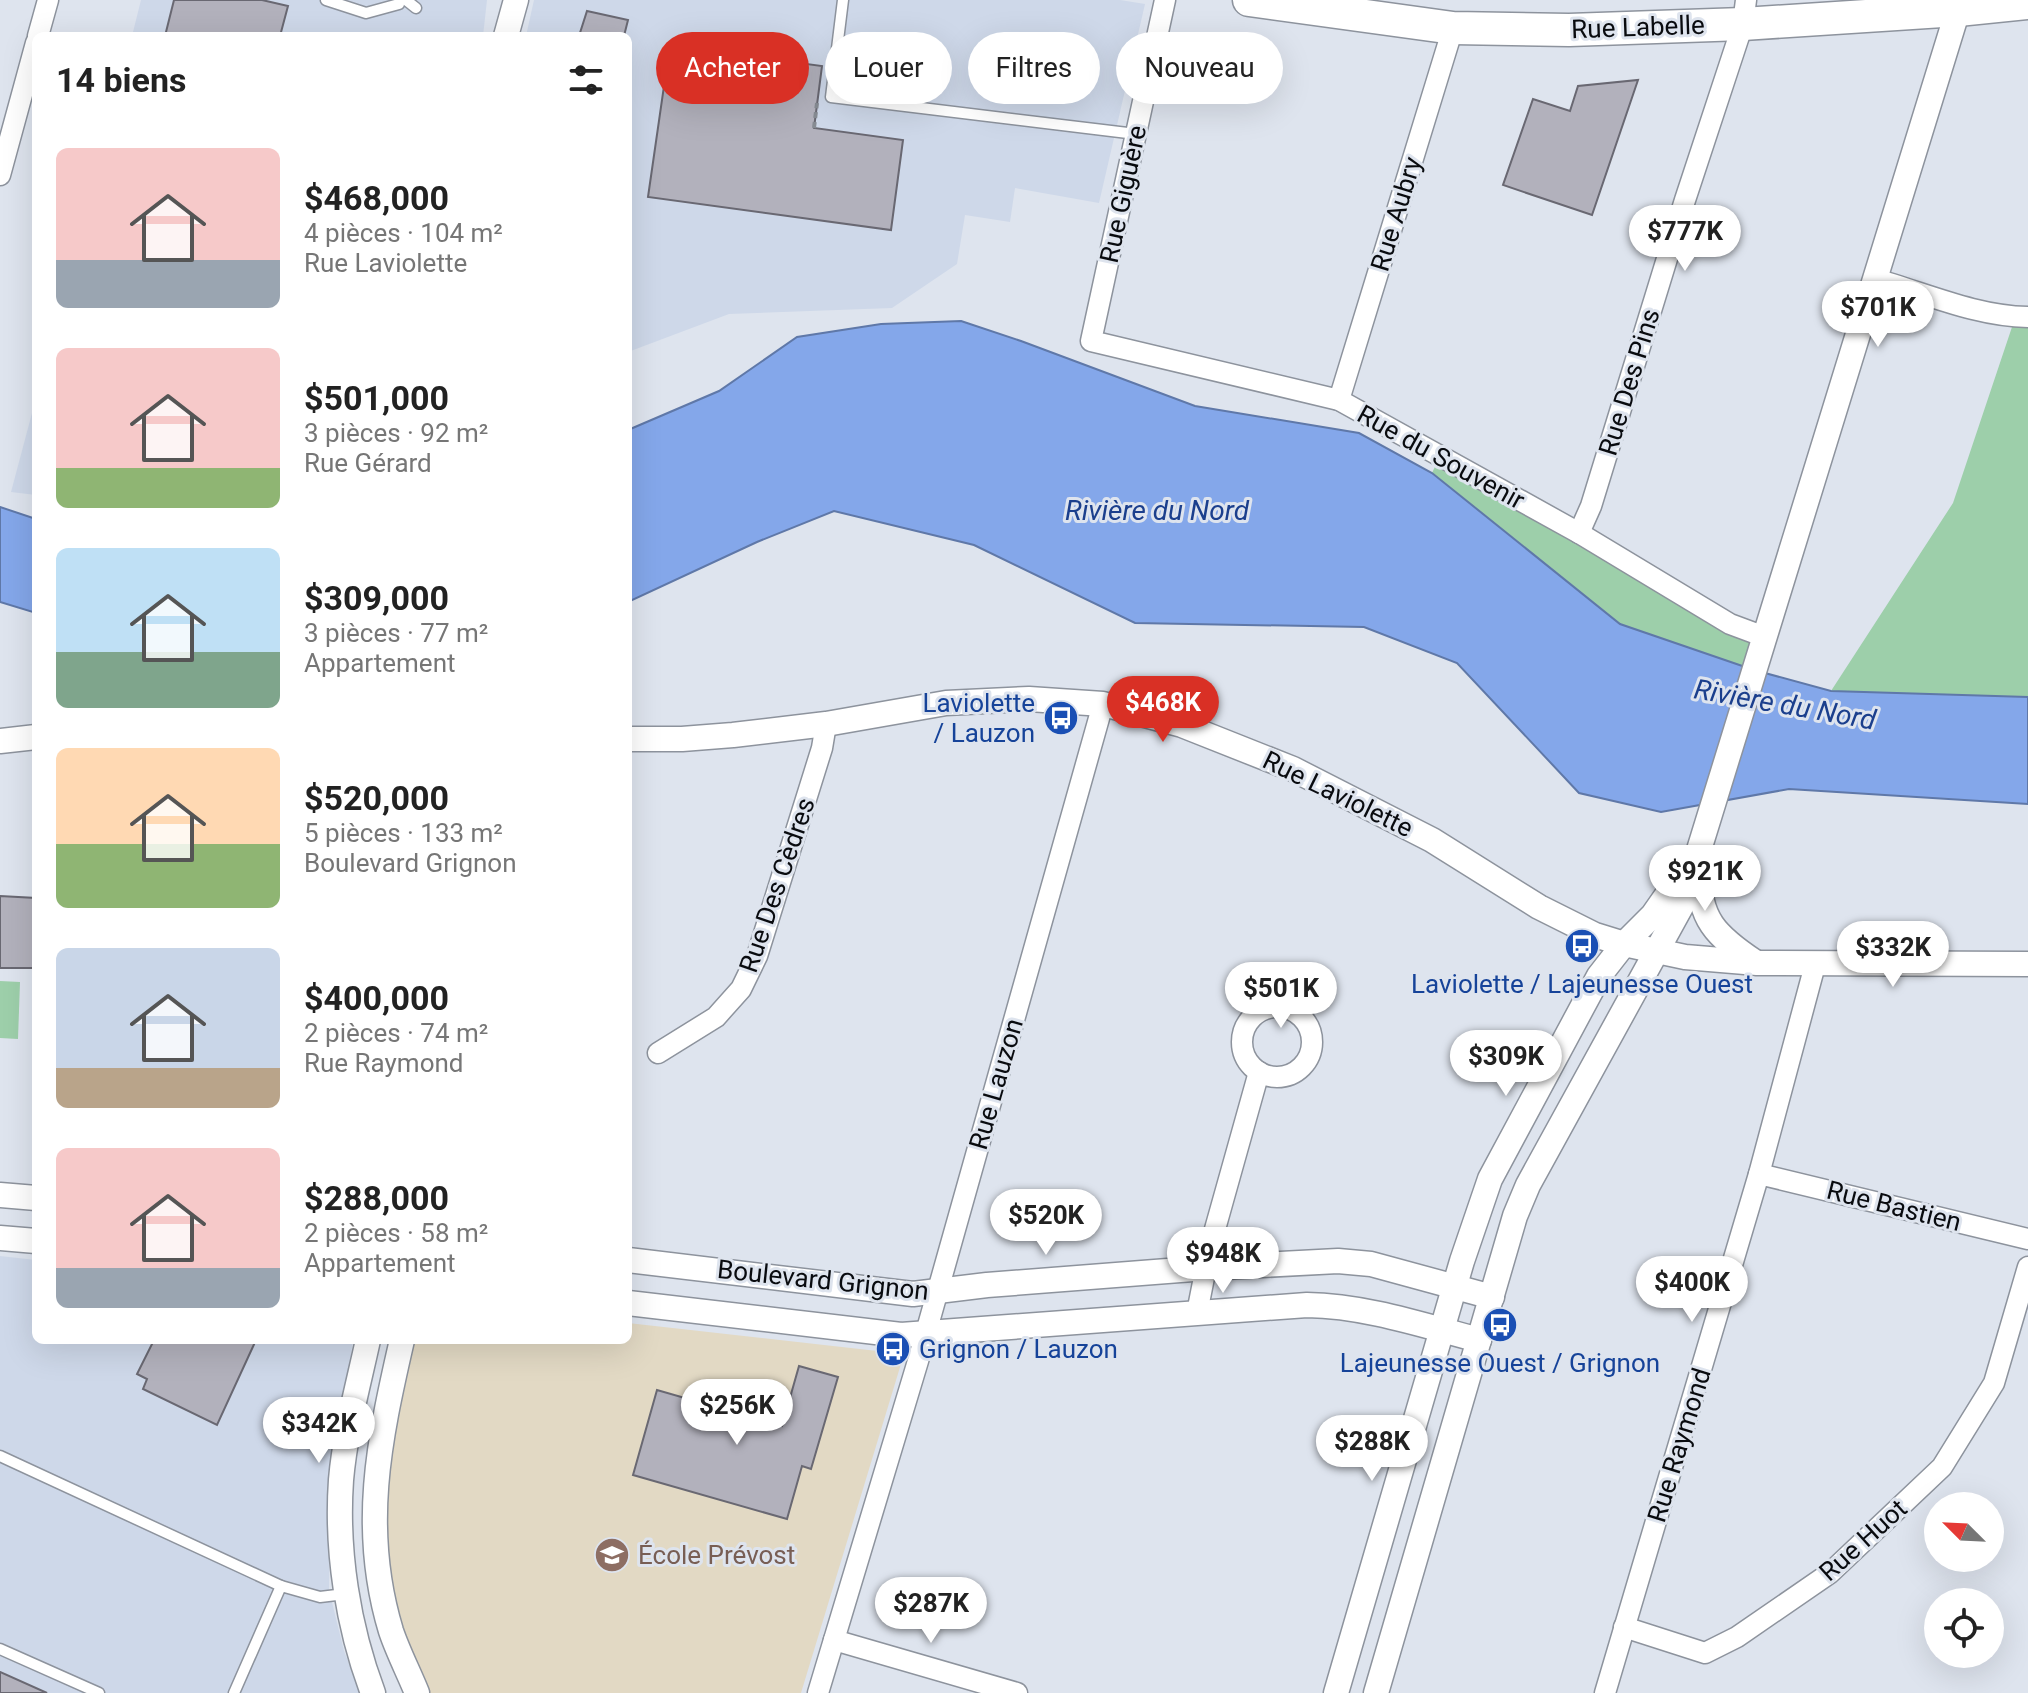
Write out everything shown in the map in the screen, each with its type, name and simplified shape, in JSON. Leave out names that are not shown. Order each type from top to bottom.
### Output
[{"type":"main road","name":"Rue Labelle","points":[[1249,0],[1401,11],[1453,28],[1569,30],[1745,12],[2022,2]]},
{"type":"street","points":[[39,32],[48,0]]},
{"type":"street","points":[[495,32],[498,0]]},
{"type":"street","points":[[507,32],[516,0]]},
{"type":"street","name":"Rue Giguère","points":[[1091,341],[1165,0]]},
{"type":"street","points":[[1376,1693],[1515,1216],[1528,1185],[1682,905],[1959,5]]},
{"type":"street","name":"Rue Des Pins","points":[[1579,533],[1591,506],[1745,12]]},
{"type":"street","name":"Rue Aubry","points":[[1339,400],[1453,28]]},
{"type":"street","points":[[0,175],[32,58]]},
{"type":"street","points":[[1875,279],[1965,307],[2028,317]]},
{"type":"street","name":"Rue du Souvenir","points":[[1091,341],[1339,400],[1579,533],[1730,624],[1765,637]]},
{"type":"street","name":"Rue Laviolette","points":[[632,739],[720,736],[826,724],[946,703],[1029,699],[1103,704],[1182,725],[1293,769],[1432,840],[1539,907],[1595,935],[1624,944],[1685,957],[1757,963],[2028,964]]},
{"type":"street","name":"Rue Lauzon","points":[[818,1693],[925,1335],[1103,704]]},
{"type":"street","name":"Rue Des Cèdres","points":[[658,1053],[716,1017],[741,989],[762,941],[822,748],[826,724]]},
{"type":"street","points":[[0,741],[32,737]]},
{"type":"street","points":[[1336,1693],[1442,1330],[1490,1179],[1599,976],[1624,944],[1653,915],[1703,839]]},
{"type":"street","points":[[1703,839],[1700,893],[1707,918],[1731,945],[1757,963]]},
{"type":"street","name":"Rue Raymond","points":[[1605,1693],[1759,1174],[1815,965]]},
{"type":"street","points":[[1197,1313],[1206,1268],[1259,1072]]},
{"type":"street","name":"Rue Bastien","points":[[1759,1174],[2028,1239]]},
{"type":"street","points":[[0,1195],[32,1198]]},
{"type":"street","points":[[0,1238],[32,1241]]},
{"type":"street","name":"Boulevard Grignon","points":[[632,1260],[913,1294],[987,1285],[1338,1261],[1371,1264],[1492,1297]]},
{"type":"street","name":"Rue Huot","points":[[1624,1627],[1705,1653],[1737,1637],[1830,1573],[1942,1467],[1994,1383],[2028,1267]]},
{"type":"street","name":"Boulevard Grignon","points":[[632,1303],[885,1335],[925,1335],[1334,1305],[1361,1309],[1479,1340]]},
{"type":"street","points":[[367,1344],[341,1478],[341,1550],[356,1637],[373,1693]]},
{"type":"street","points":[[401,1344],[375,1472],[374,1526],[391,1631],[417,1693]]},
{"type":"street","points":[[834,1640],[1017,1693]]},
{"type":"lane","points":[[326,0],[366,13],[403,2],[416,8]]},
{"type":"lane","points":[[843,0],[831,97],[1136,134]]},
{"type":"lane","points":[[0,1456],[281,1586],[320,1597],[347,1594]]},
{"type":"lane","points":[[234,1693],[281,1586]]},
{"type":"lane","points":[[0,1649],[99,1693]]},
{"type":"shaded area","points":[[141,0],[487,0],[483,32],[133,32]]},
{"type":"shaded area","points":[[534,0],[1120,0],[1145,4],[1139,32],[1116,32],[1116,104],[1122,104],[1099,203],[1015,188],[1010,222],[965,215],[957,264],[892,308],[729,314],[632,350],[632,32],[527,32]]},
{"type":"shaded area","points":[[32,413],[32,495],[11,492]]},
{"type":"shaded area","points":[[0,1256],[32,1260],[32,1344],[352,1344],[330,1506],[329,1590],[344,1651],[361,1693],[0,1693]]},
{"type":"shaded area","name":"École Prévost","points":[[632,1323],[904,1354],[801,1693],[426,1693],[384,1608],[377,1502],[410,1344],[632,1344]]},
{"type":"green space","points":[[2028,325],[2028,697],[1831,691],[1953,503],[2012,327]]},
{"type":"green space","points":[[1440,456],[1765,637],[1754,670],[1620,624],[1432,473]]},
{"type":"green space","points":[[0,981],[20,982],[18,1039],[0,1038]]},
{"type":"water","name":"Rivière du Nord","points":[[961,321],[1195,406],[1359,433],[1432,473],[1620,624],[1754,670],[1831,691],[2028,697],[2028,804],[1789,789],[1661,812],[1579,793],[1457,663],[1364,627],[1135,623],[974,545],[834,511],[757,542],[632,600],[632,428],[719,391],[797,337],[881,324]]},
{"type":"water","points":[[0,507],[32,518],[32,612],[0,602]]},
{"type":"building","points":[[174,0],[262,0],[288,6],[281,32],[166,32]]},
{"type":"building","points":[[587,11],[628,20],[625,32],[580,32]]},
{"type":"building","points":[[809,64],[822,66],[814,128],[903,140],[891,230],[648,197],[661,104],[809,104]]},
{"type":"building","points":[[1638,80],[1592,215],[1503,185],[1533,99],[1570,111],[1578,86]]},
{"type":"building","points":[[0,896],[32,898],[32,968],[0,968]]},
{"type":"building","points":[[152,1344],[254,1344],[217,1425],[143,1389],[147,1379],[137,1374]]},
{"type":"building","points":[[799,1366],[838,1377],[811,1469],[802,1466],[787,1519],[633,1475],[657,1390],[782,1426]]},
{"type":"building","points":[[0,1672],[47,1693],[0,1693]]},
{"type":"place","name":"Laviolette / Lauzon","points":[[1061,718]]},
{"type":"place","name":"Laviolette / Lajeunesse Ouest","points":[[1582,946]]},
{"type":"place","name":"Lajeunesse Ouest / Grignon","points":[[1500,1325]]},
{"type":"place","name":"Grignon / Lauzon","points":[[893,1349]]},
{"type":"place","name":"École Prévost","points":[[612,1555]]}]
